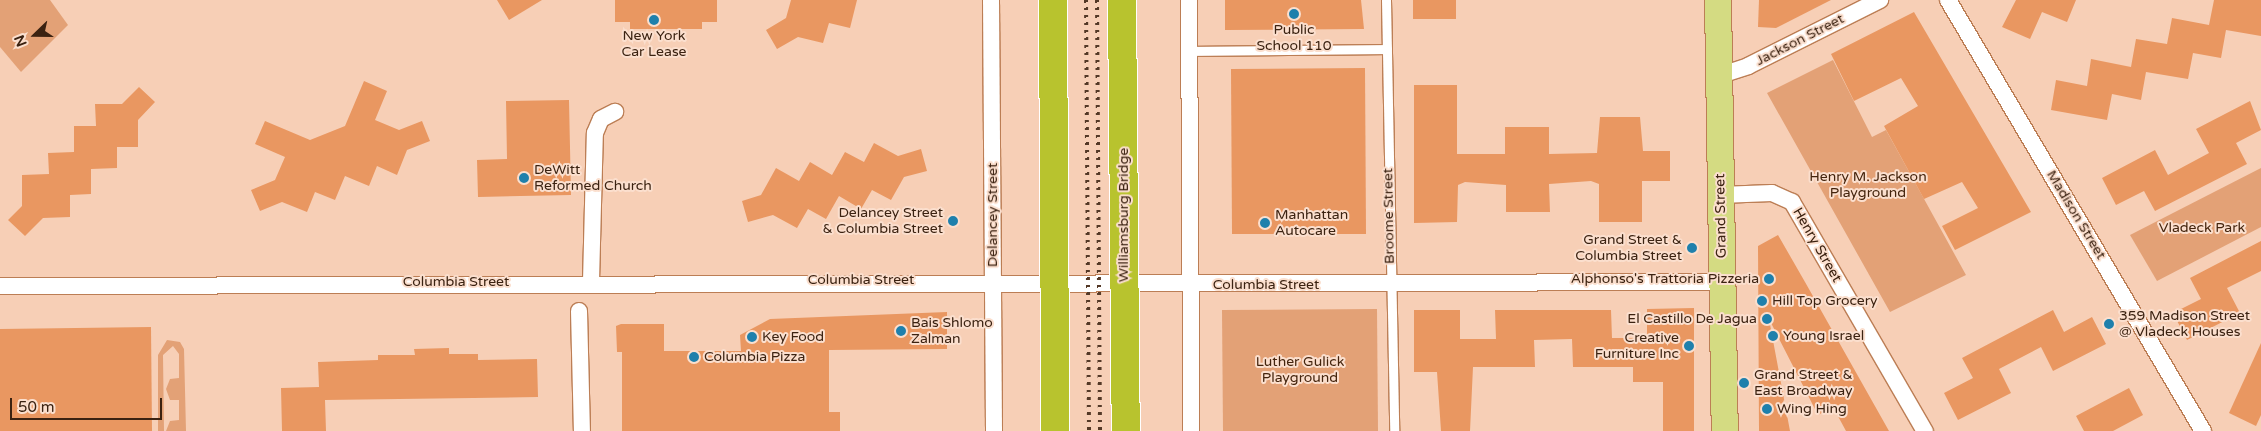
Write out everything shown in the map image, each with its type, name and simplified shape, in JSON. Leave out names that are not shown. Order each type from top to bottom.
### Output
[{"type":"highway","points":[[1053,0],[1056,431]]},
{"type":"highway","name":"Williamsburg Bridge","points":[[1122,0],[1126,431]]},
{"type":"main road","name":"Grand Street","points":[[1718,0],[1725,431]]},
{"type":"street","name":"Delancey Street","points":[[991,0],[994,431]]},
{"type":"street","points":[[1189,0],[1191,431]]},
{"type":"street","name":"Jackson Street","points":[[1718,76],[1748,66],[1880,0]]},
{"type":"street","name":"Madison Street","points":[[1948,0],[2203,431]]},
{"type":"street","points":[[591,281],[595,133],[601,119],[615,112]]},
{"type":"street","name":"Henry Street","points":[[1720,195],[1772,193],[1792,202],[1924,431]]},
{"type":"street","name":"Columbia Street","points":[[0,286],[993,280],[1190,285],[1723,282]]},
{"type":"street","points":[[579,311],[582,431]]},
{"type":"lane","name":"Broome Street","points":[[1386,0],[1394,431]]},
{"type":"lane","points":[[1189,51],[1387,49]]},
{"type":"green space","points":[[0,0],[50,0],[68,25],[21,72],[0,47]]},
{"type":"green space","name":"Henry M. Jackson Playground","points":[[1833,60],[1872,137],[1886,130],[1966,275],[1890,312],[1767,93]]},
{"type":"green space","name":"Vladeck Park","points":[[2261,168],[2261,227],[2157,281],[2130,235]]},
{"type":"green space","name":"Luther Gulick Playground","points":[[1377,309],[1378,431],[1223,431],[1222,310]]},
{"type":"green space","points":[[167,340],[180,342],[184,349],[186,431],[166,431],[170,421],[179,420],[179,400],[170,400],[166,389],[170,379],[179,378],[179,354],[173,346],[163,355],[164,431],[158,431],[158,355]]},
{"type":"building","points":[[497,0],[542,0],[509,20]]},
{"type":"building","points":[[615,0],[717,0],[717,22],[702,22],[702,29],[630,29],[630,22],[615,22]]},
{"type":"building","points":[[791,0],[857,0],[850,28],[829,23],[823,43],[798,37],[777,49],[766,30],[786,18]]},
{"type":"building","name":"Public School 110","points":[[1225,0],[1361,0],[1364,29],[1225,30]]},
{"type":"building","points":[[1413,0],[1456,0],[1456,19],[1413,19]]},
{"type":"building","points":[[1759,0],[1831,0],[1776,28],[1758,27]]},
{"type":"building","points":[[2016,0],[2076,0],[2067,22],[2042,12],[2030,39],[2002,27]]},
{"type":"building","points":[[2214,0],[2261,0],[2261,36],[2226,30],[2221,58],[2193,53],[2188,79],[2146,72],[2141,100],[2112,94],[2107,120],[2051,110],[2056,80],[2087,86],[2091,59],[2131,67],[2136,39],[2167,44],[2172,18],[2209,25]]},
{"type":"building","points":[[1914,12],[2031,212],[1955,250],[1942,226],[1978,208],[1962,182],[1924,199],[1884,126],[1918,106],[1901,78],[1854,101],[1831,54]]},
{"type":"building","points":[[1365,68],[1366,234],[1232,234],[1231,69]]},
{"type":"building","points":[[364,81],[387,91],[375,120],[399,130],[422,121],[430,141],[407,150],[397,175],[377,166],[369,186],[345,176],[335,200],[315,192],[307,212],[282,202],[260,211],[251,190],[275,180],[285,157],[255,144],[265,121],[310,140],[345,126]]},
{"type":"building","points":[[1414,85],[1457,85],[1457,154],[1505,154],[1505,127],[1549,127],[1549,154],[1597,153],[1600,117],[1640,117],[1643,151],[1670,151],[1670,181],[1642,181],[1642,222],[1599,222],[1599,184],[1591,181],[1549,184],[1550,212],[1506,212],[1506,185],[1465,182],[1458,185],[1457,222],[1414,223]]},
{"type":"building","points":[[139,87],[155,102],[138,120],[138,147],[117,147],[117,168],[91,169],[91,194],[70,195],[70,217],[43,218],[25,236],[8,220],[22,206],[22,175],[49,174],[48,153],[74,152],[74,126],[96,126],[95,104],[122,104]]},
{"type":"building","points":[[569,100],[571,195],[478,197],[477,160],[507,159],[506,101]]},
{"type":"building","points":[[2250,101],[2261,130],[2236,143],[2247,164],[2155,211],[2144,191],[2116,205],[2102,178],[2155,150],[2168,175],[2209,153],[2196,129]]},
{"type":"building","points":[[874,143],[898,156],[921,149],[927,171],[904,177],[891,200],[872,190],[861,209],[839,196],[826,219],[808,209],[797,228],[773,215],[748,222],[742,201],[761,195],[776,168],[799,181],[810,162],[832,175],[845,152],[864,162]]},
{"type":"building","points":[[1778,235],[1889,431],[1846,431],[1833,407],[1818,415],[1769,319],[1790,431],[1759,431],[1758,246]]},
{"type":"building","points":[[2261,241],[2261,271],[2227,288],[2240,313],[2187,340],[2173,313],[2201,299],[2190,278]]},
{"type":"building","points":[[1694,308],[1694,431],[1663,431],[1663,382],[1633,382],[1633,367],[1573,367],[1572,339],[1534,340],[1535,367],[1473,367],[1470,431],[1441,431],[1437,372],[1414,372],[1414,310],[1460,310],[1460,339],[1496,339],[1495,310],[1611,310],[1612,338],[1647,338],[1647,309]]},
{"type":"building","points":[[2053,310],[2064,332],[2092,317],[2106,344],[2053,371],[2041,347],[1999,369],[2011,393],[1958,420],[1944,393],[1973,378],[1962,358]]},
{"type":"building","points":[[947,312],[947,349],[829,350],[829,412],[840,412],[840,431],[622,431],[622,352],[617,352],[616,326],[621,324],[664,324],[664,351],[741,351],[740,335],[770,319]]},
{"type":"building","points":[[151,327],[152,431],[0,431],[0,329]]},
{"type":"building","points":[[2261,343],[2261,415],[2256,426],[2229,413]]},
{"type":"building","points":[[449,348],[449,354],[478,354],[478,360],[537,359],[538,397],[325,400],[326,431],[282,431],[281,388],[319,387],[318,362],[378,360],[378,355],[415,355],[414,349]]},
{"type":"building","points":[[2129,388],[2143,415],[2113,431],[2084,431],[2076,416]]},
{"type":"railway","points":[[1086,0],[1089,431]]},
{"type":"railway","points":[[1097,0],[1100,431]]},
{"type":"place","name":"Public School 110","points":[[1294,14]]},
{"type":"place","name":"New York Car Lease","points":[[654,20]]},
{"type":"place","name":"DeWitt Reformed Church","points":[[524,178]]},
{"type":"place","name":"Delancey Street & Columbia Street","points":[[953,221]]},
{"type":"place","name":"Manhattan Autocare","points":[[1265,223]]},
{"type":"place","name":"Grand Street & Columbia Street","points":[[1692,248]]},
{"type":"place","name":"Alphonso's Trattoria Pizzeria","points":[[1769,279]]},
{"type":"place","name":"Hill Top Grocery","points":[[1762,301]]},
{"type":"place","name":"El Castillo De Jagua","points":[[1767,319]]},
{"type":"place","name":"359 Madison Street @ Vladeck Houses","points":[[2109,324]]},
{"type":"place","name":"Bais Shlomo Zalman","points":[[901,331]]},
{"type":"place","name":"Young Israel","points":[[1773,336]]},
{"type":"place","name":"Key Food","points":[[752,337]]},
{"type":"place","name":"Creative Furniture Inc","points":[[1689,346]]},
{"type":"place","name":"Columbia Pizza","points":[[694,357]]},
{"type":"place","name":"Grand Street & East Broadway","points":[[1744,383]]},
{"type":"place","name":"Wing Hing","points":[[1767,409]]}]
